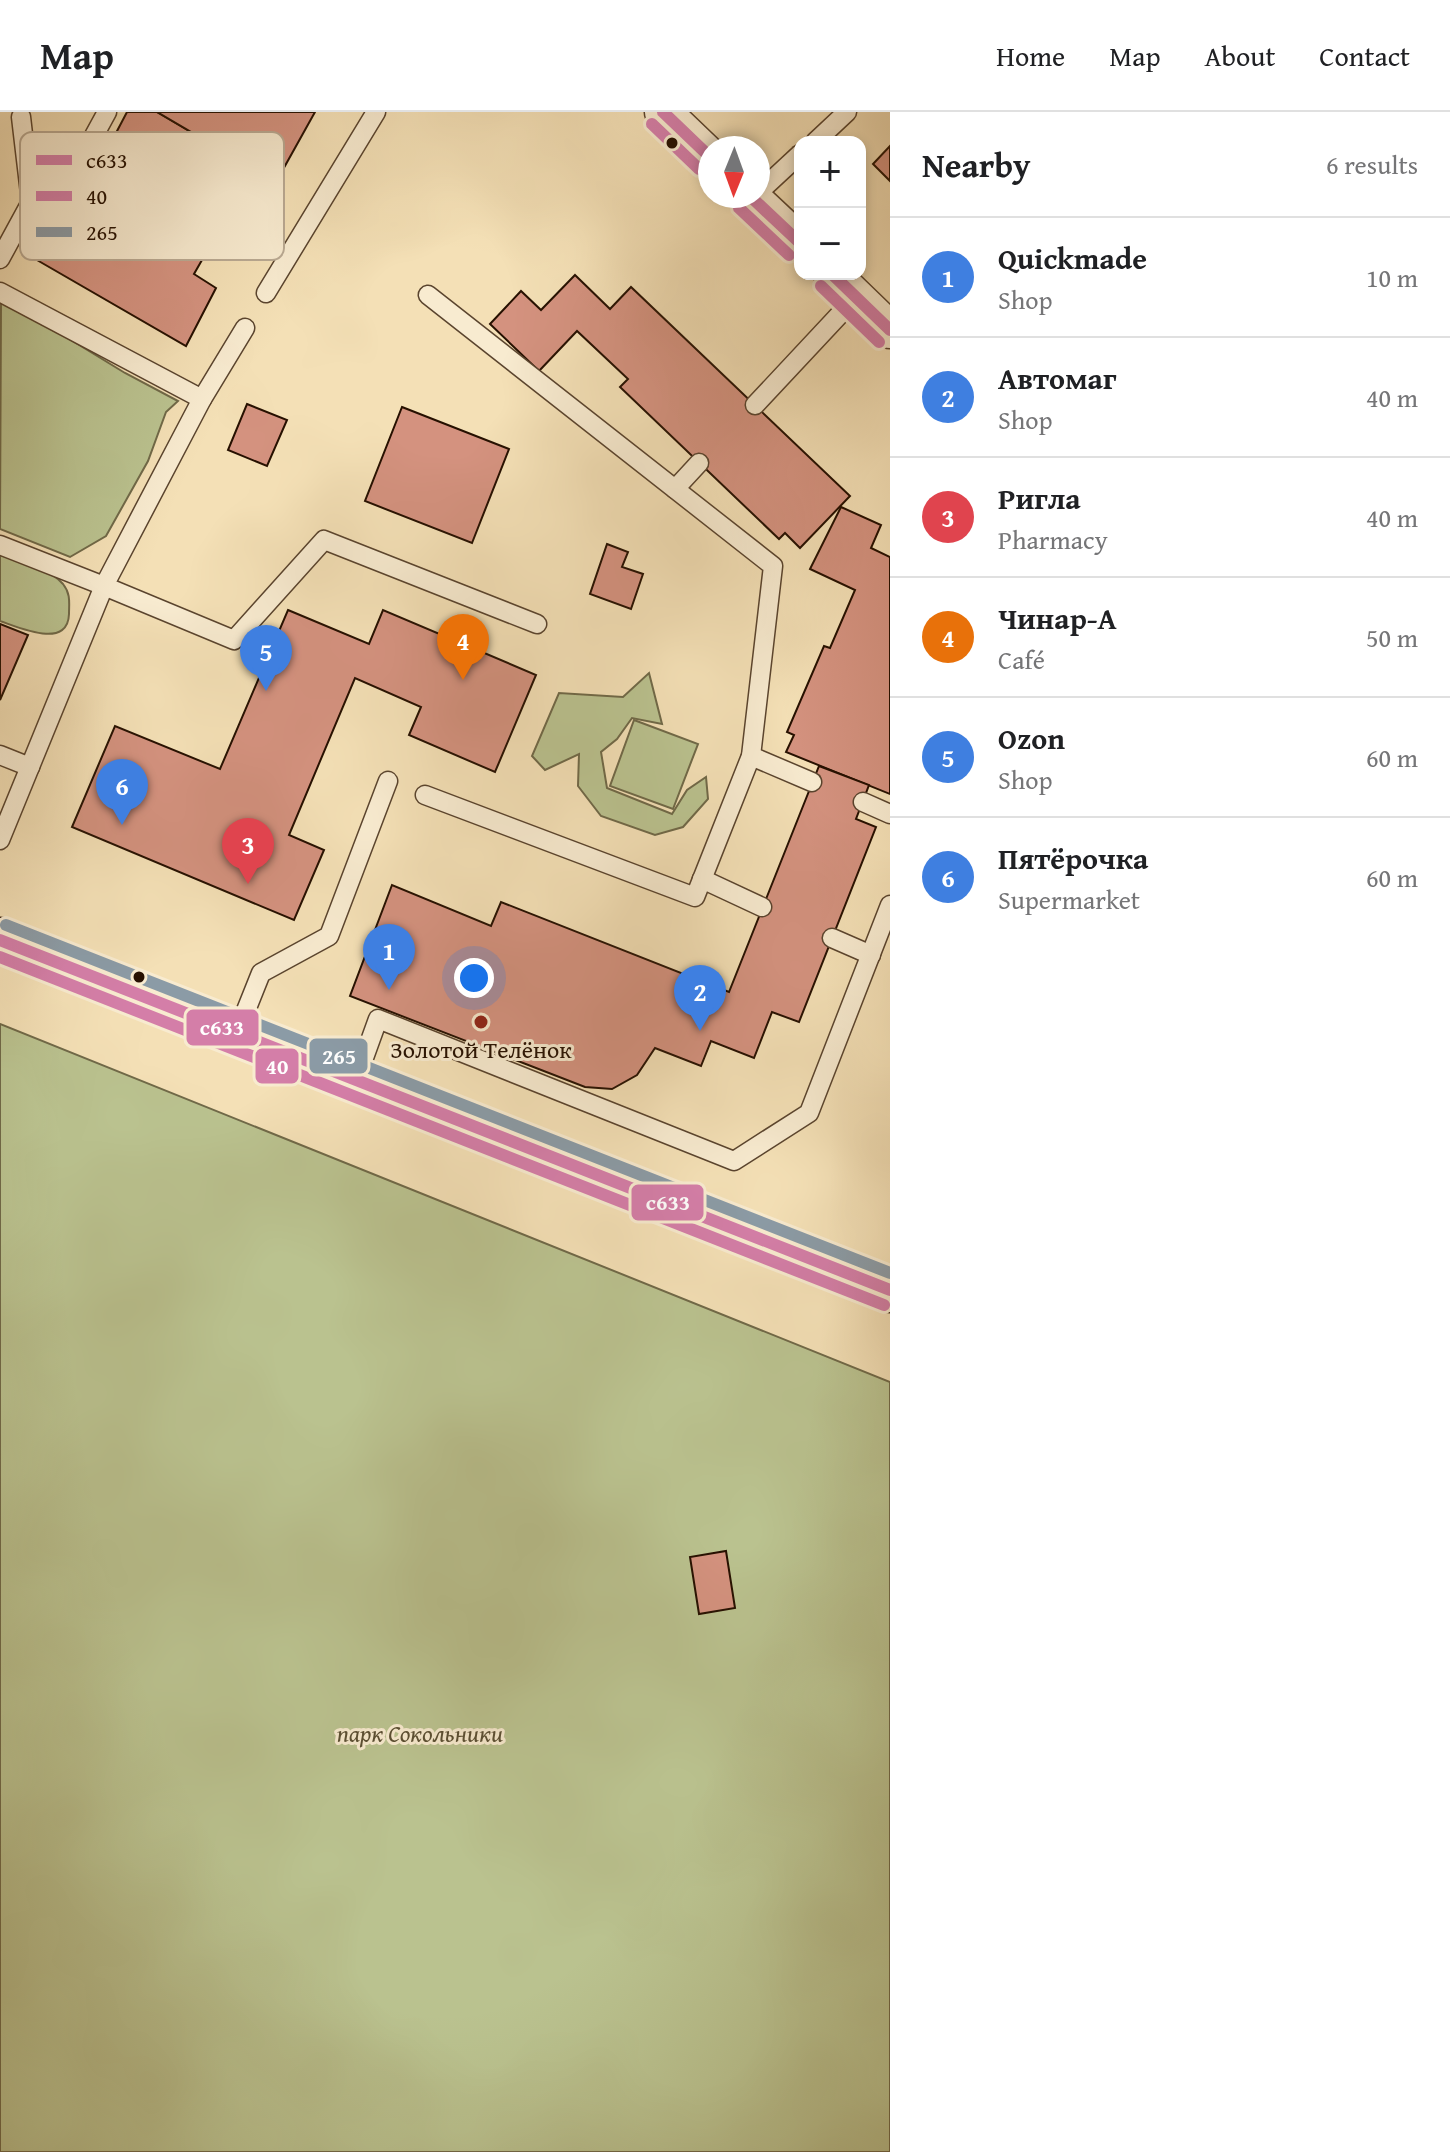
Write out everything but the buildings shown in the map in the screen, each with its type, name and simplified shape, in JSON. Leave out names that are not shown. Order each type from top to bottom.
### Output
[{"type":"main road","points":[[0,940],[890,1290]]},
{"type":"street","points":[[663,112],[698,146]]},
{"type":"street","points":[[766,208],[794,237]]},
{"type":"street","points":[[844,286],[890,330]]},
{"type":"lane","points":[[96,132],[107,112]]},
{"type":"lane","points":[[266,293],[376,112]]},
{"type":"lane","points":[[821,136],[847,112]]},
{"type":"lane","points":[[21,117],[23,132]]},
{"type":"lane","points":[[770,181],[794,159]]},
{"type":"lane","points":[[0,259],[20,222]]},
{"type":"lane","points":[[755,405],[844,286]]},
{"type":"lane","points":[[0,292],[202,399]]},
{"type":"lane","points":[[425,795],[695,897],[751,756],[773,566],[428,295]]},
{"type":"lane","points":[[0,840],[104,586],[202,399],[245,328]]},
{"type":"lane","points":[[675,489],[699,463]]},
{"type":"lane","points":[[0,545],[234,640],[324,540],[537,624]]},
{"type":"lane","points":[[0,755],[30,767]]},
{"type":"lane","points":[[751,756],[812,782]]},
{"type":"lane","points":[[237,1033],[261,973],[329,936],[388,781]]},
{"type":"lane","points":[[863,802],[890,814]]},
{"type":"lane","points":[[702,879],[762,907]]},
{"type":"lane","points":[[356,1080],[378,1019],[734,1161],[809,1113],[890,905]]},
{"type":"lane","points":[[832,938],[871,955]]},
{"type":"green space","points":[[1,301],[17,307],[125,373],[178,401],[166,412],[148,461],[106,536],[70,557],[0,529]]},
{"type":"green space","points":[[0,555],[42,569],[63,584],[68,595],[69,614],[66,625],[60,631],[51,634],[29,631],[0,621]]},
{"type":"green space","points":[[649,673],[662,724],[632,718],[617,739],[601,752],[607,788],[672,814],[687,790],[706,777],[708,799],[683,827],[655,835],[601,816],[578,786],[579,754],[545,770],[532,756],[559,693],[623,697]]},
{"type":"green space","points":[[634,720],[698,744],[673,809],[610,786]]},
{"type":"green space","name":"парк Сокольники","points":[[0,1024],[890,1382],[890,2152],[0,2152]]},
{"type":"transit line","name":"с633","points":[[663,112],[698,146]]},
{"type":"transit line","name":"40","points":[[652,124],[698,168]]},
{"type":"transit line","name":"40","points":[[739,208],[789,255]]},
{"type":"transit line","name":"с633","points":[[763,208],[794,237]]},
{"type":"transit line","name":"с633","points":[[838,280],[890,330]]},
{"type":"transit line","name":"40","points":[[821,286],[879,342]]},
{"type":"transit line","name":"265","points":[[6,925],[890,1273]]},
{"type":"transit line","name":"с633","points":[[0,940],[890,1290]]},
{"type":"transit line","name":"40","points":[[0,957],[884,1305]]},
{"type":"place","name":"Чинар-А","points":[[463,680]]},
{"type":"place","name":"Ozon","points":[[266,691]]},
{"type":"place","name":"Пятёрочка","points":[[122,825]]},
{"type":"place","name":"Ригла","points":[[248,884]]},
{"type":"place","name":"Quickmade","points":[[389,990]]},
{"type":"place","name":"Золотой Телёнок","points":[[481,1022]]},
{"type":"place","name":"Автомаг","points":[[700,1031]]}]
